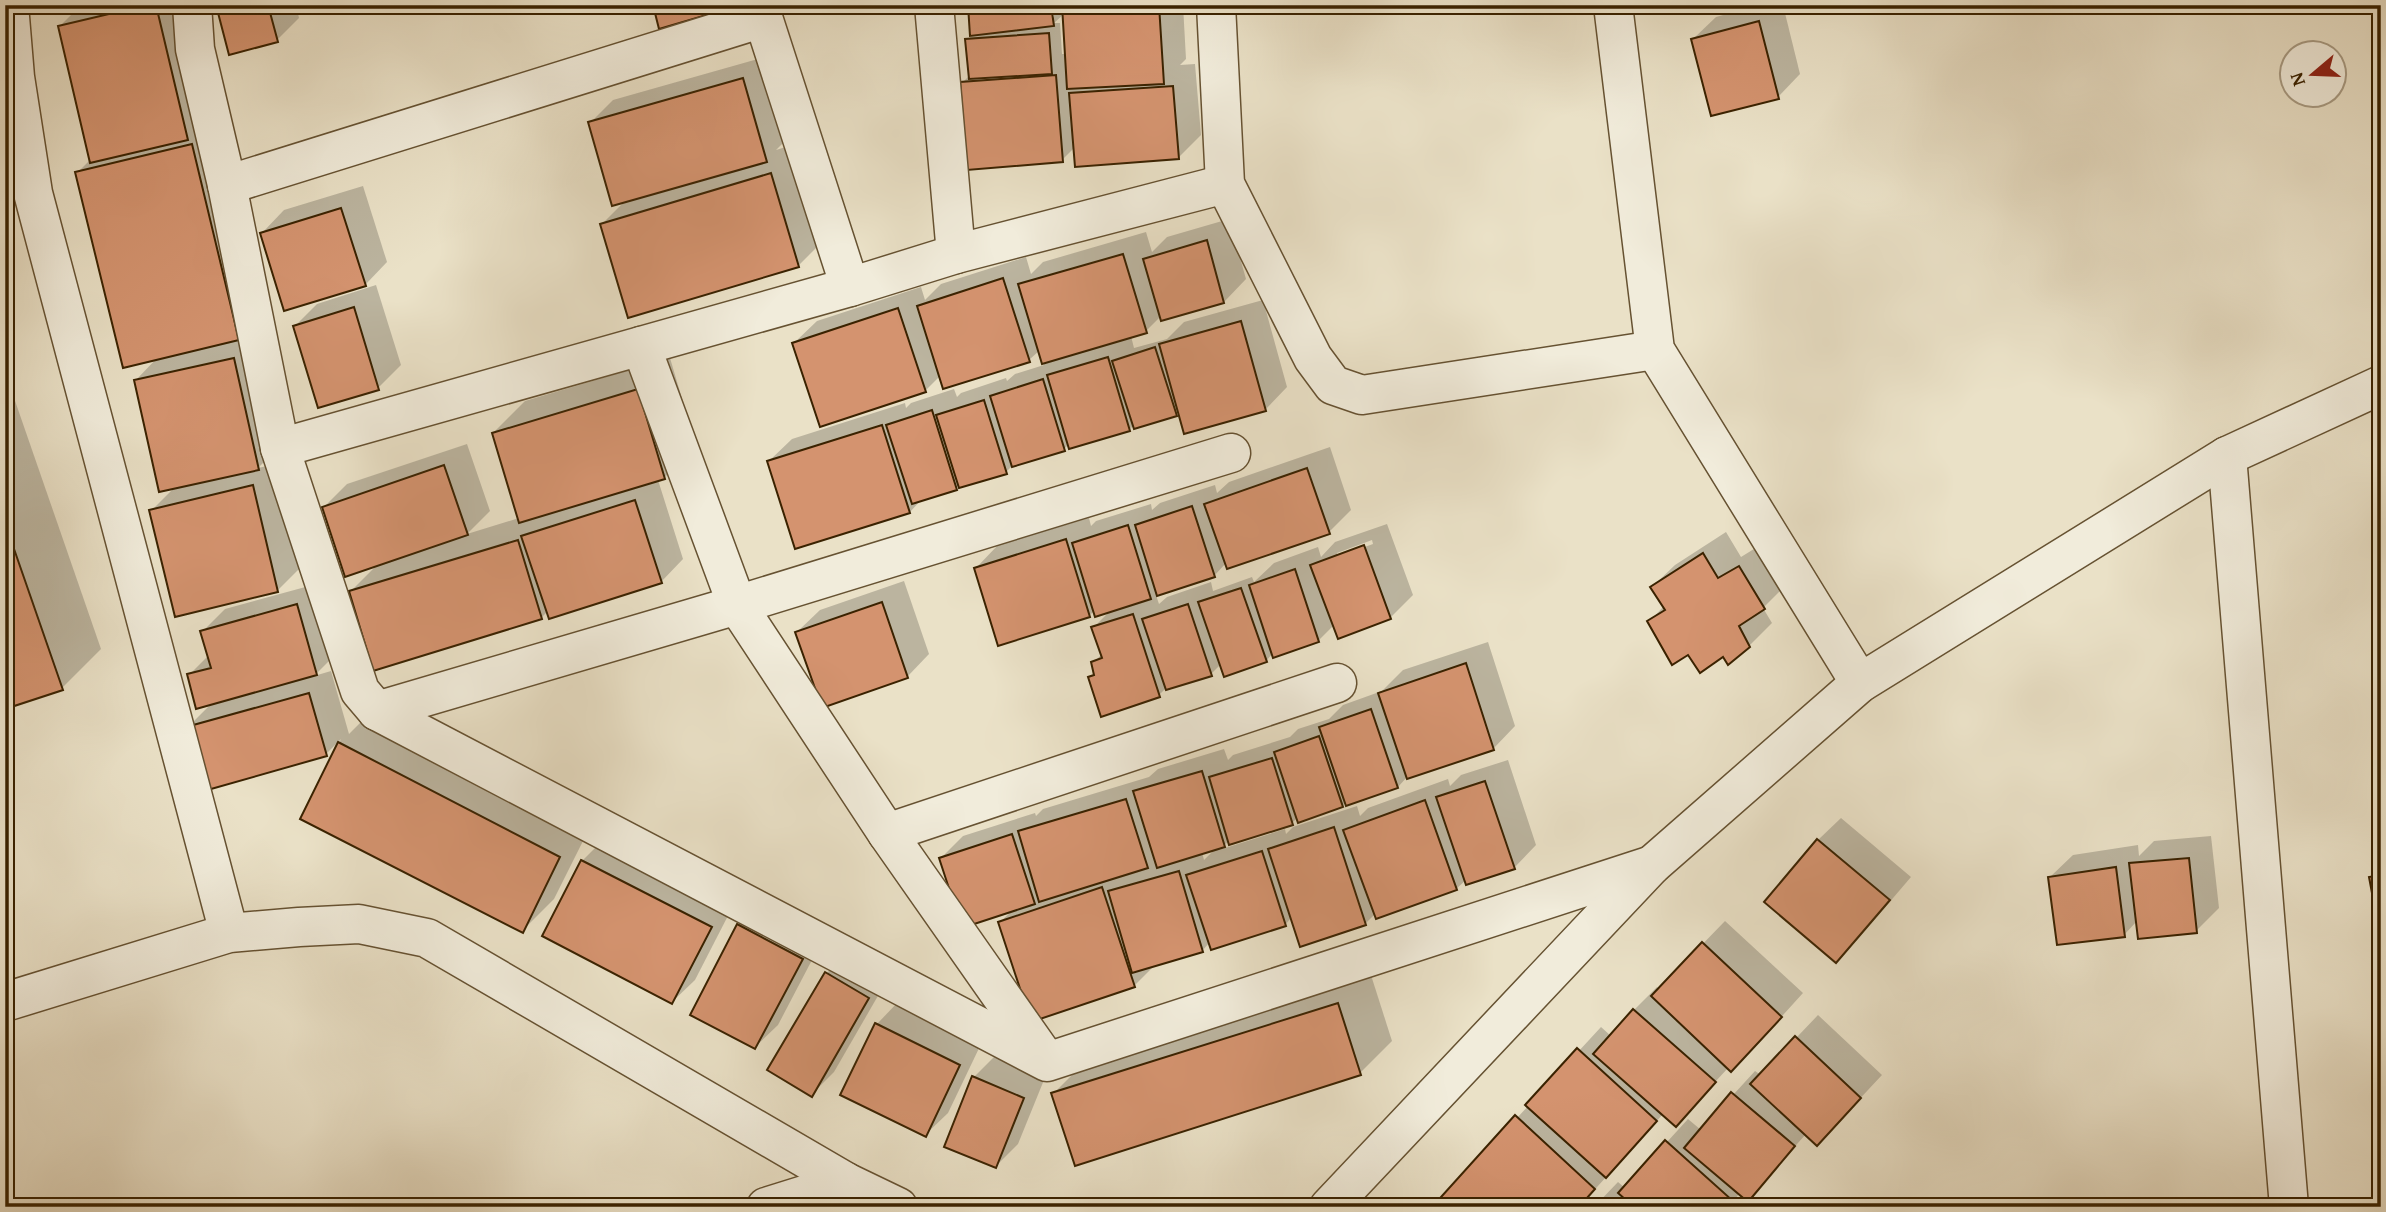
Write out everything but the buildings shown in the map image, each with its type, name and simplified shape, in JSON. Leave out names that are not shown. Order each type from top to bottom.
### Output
[{"type":"street","points":[[9,5],[15,78],[33,193],[229,933]]},
{"type":"street","points":[[192,5],[195,49],[228,185],[280,448],[360,691],[377,711],[1047,1062],[1652,865]]},
{"type":"street","points":[[934,5],[956,254]]},
{"type":"street","points":[[1216,5],[1225,184],[1313,358],[1333,385],[1362,395],[1655,350]]},
{"type":"street","points":[[1613,5],[1655,350],[1860,683]]},
{"type":"street","points":[[228,185],[761,12],[850,287]]},
{"type":"street","points":[[280,448],[850,287],[956,254],[1225,184]]},
{"type":"street","points":[[641,346],[737,605],[887,833],[1047,1062]]},
{"type":"street","points":[[1329,1207],[1652,865],[1860,683],[2227,456],[2381,385]]},
{"type":"street","points":[[377,711],[737,605],[1231,453]]},
{"type":"street","points":[[2227,456],[2289,1207]]},
{"type":"street","points":[[887,833],[1337,683]]},
{"type":"street","points":[[5,1002],[229,933],[299,926],[359,924],[427,938],[846,1182],[898,1207]]},
{"type":"street","points":[[766,1207],[846,1182]]}]
